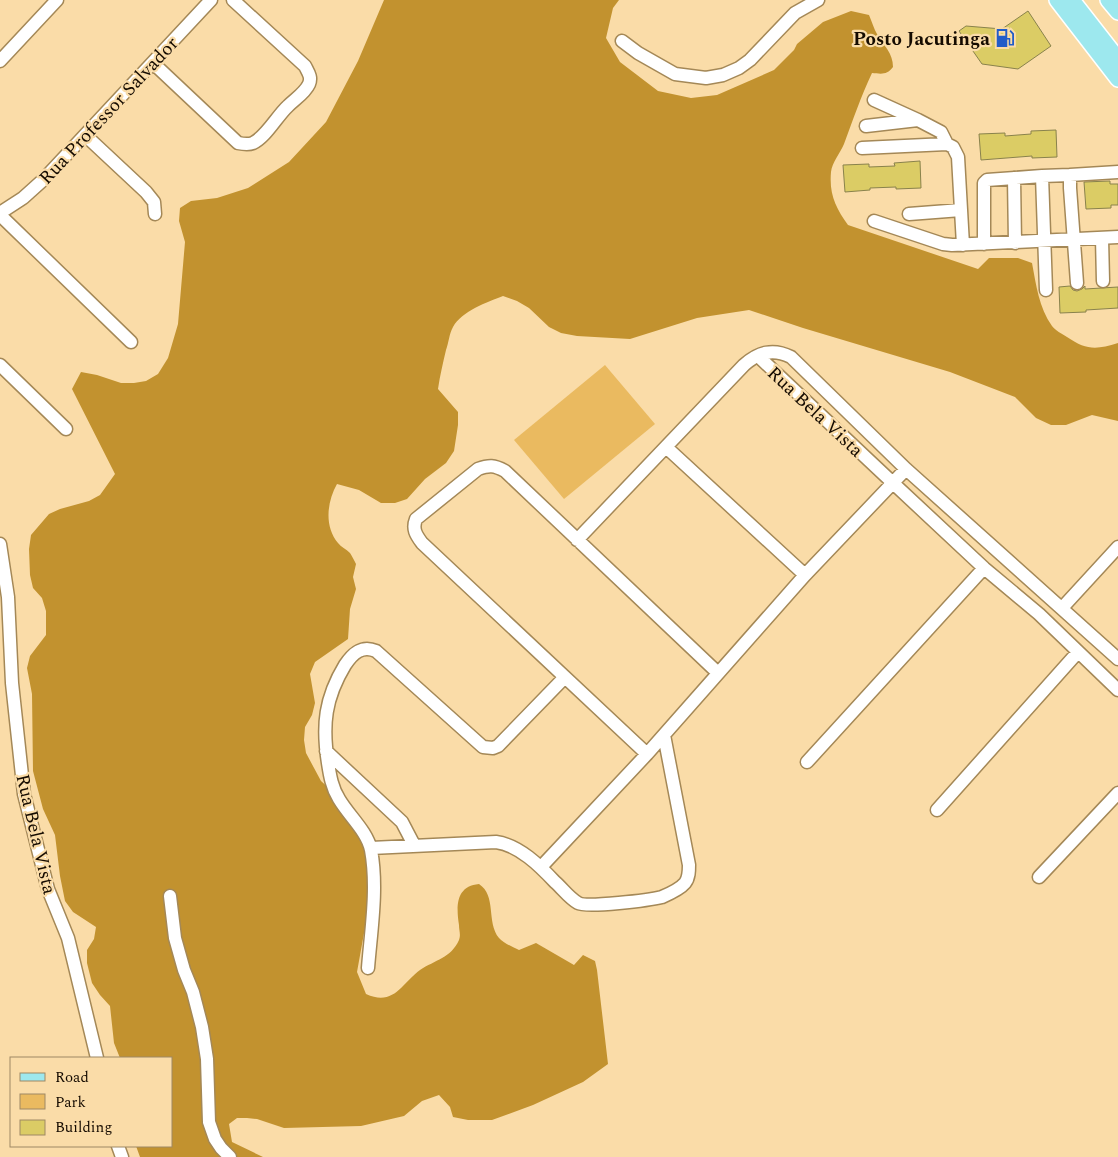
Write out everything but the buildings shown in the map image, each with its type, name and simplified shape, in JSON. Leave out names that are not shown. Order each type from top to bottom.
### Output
[{"type":"main road","points":[[1057,0],[1118,79]]},
{"type":"main road","points":[[1072,0],[1118,59]]},
{"type":"main road","points":[[1108,0],[1118,12]]},
{"type":"street","points":[[0,61],[57,0]]},
{"type":"street","name":"Rua Professor Salvador","points":[[0,214],[23,198],[43,180],[211,0]]},
{"type":"street","points":[[153,62],[238,143],[252,144],[259,139],[287,107],[306,90],[310,82],[310,74],[305,66],[233,0]]},
{"type":"street","points":[[622,41],[638,53],[675,74],[706,78],[724,75],[750,60],[796,13],[818,0]]},
{"type":"street","points":[[874,100],[941,132],[947,144]]},
{"type":"street","points":[[866,126],[918,120]]},
{"type":"street","points":[[85,135],[146,192],[154,202],[155,214]]},
{"type":"street","points":[[862,148],[947,144],[953,147],[958,157],[963,245]]},
{"type":"street","points":[[984,244],[984,183],[987,180],[1118,172]]},
{"type":"street","points":[[1070,175],[1078,283]]},
{"type":"street","points":[[1042,176],[1046,290]]},
{"type":"street","points":[[1014,178],[1015,243]]},
{"type":"street","points":[[909,214],[961,210]]},
{"type":"street","points":[[0,214],[131,342]]},
{"type":"street","points":[[874,221],[943,244],[1044,242],[1118,237]]},
{"type":"street","points":[[1102,238],[1103,281]]},
{"type":"street","name":"Rua Bela Vista","points":[[1118,659],[906,469],[791,357],[782,352],[773,351],[758,356],[984,568],[1038,614],[1118,690]]},
{"type":"street","points":[[577,540],[744,365],[758,356]]},
{"type":"street","points":[[0,365],[66,429]]},
{"type":"street","points":[[666,448],[805,575]]},
{"type":"street","points":[[647,754],[422,543],[416,536],[414,524],[416,519],[478,469],[495,466],[504,471],[718,673]]},
{"type":"street","points":[[541,867],[647,754],[805,575],[906,469]]},
{"type":"street","name":"Rua Bela Vista","points":[[0,544],[8,597],[12,682],[24,794],[48,889],[68,938],[97,1057]]},
{"type":"street","points":[[1062,608],[1118,547]]},
{"type":"street","points":[[807,762],[984,568]]},
{"type":"street","points":[[1038,614],[1052,599]]},
{"type":"street","points":[[368,968],[373,900],[371,848],[364,834],[333,790],[324,728],[330,694],[346,664],[355,653],[362,649],[369,648],[376,651],[483,747],[488,748],[498,746],[565,677]]},
{"type":"street","points":[[937,810],[1078,652]]},
{"type":"street","points":[[371,848],[505,843],[541,867],[572,899],[581,904],[593,905],[662,896],[685,883],[689,875],[689,865],[664,735]]},
{"type":"street","points":[[326,751],[402,822],[414,845]]},
{"type":"street","points":[[1038,877],[1118,793]]},
{"type":"street","points":[[170,896],[175,938],[184,970],[193,992],[202,1027],[207,1059],[209,1122],[215,1139],[230,1157]]},
{"type":"green space","points":[[605,365],[655,424],[564,499],[514,440]]},
{"type":"shaded area","points":[[384,0],[619,0],[613,8],[606,38],[620,62],[658,91],[691,98],[717,95],[774,70],[794,50],[797,44],[823,22],[851,11],[869,15],[876,32],[890,54],[893,67],[884,73],[872,73],[844,144],[833,165],[831,188],[834,201],[840,213],[848,225],[978,269],[989,258],[1018,258],[1032,263],[1041,304],[1053,327],[1074,341],[1091,348],[1118,343],[1118,421],[1092,415],[1066,425],[1051,425],[1036,418],[1015,397],[950,372],[749,310],[697,318],[630,339],[577,336],[561,333],[549,327],[529,308],[503,296],[462,316],[451,332],[438,389],[458,412],[454,451],[446,463],[425,479],[407,499],[395,503],[381,503],[359,490],[337,484],[331,498],[328,514],[329,522],[338,543],[350,553],[356,564],[353,577],[356,589],[350,609],[348,639],[315,662],[310,674],[315,703],[312,715],[305,727],[306,753],[321,781],[333,792],[358,823],[366,852],[370,886],[368,911],[357,972],[366,994],[384,998],[391,996],[420,970],[452,951],[460,938],[459,898],[466,889],[479,884],[488,895],[495,932],[503,942],[519,950],[536,943],[574,965],[583,955],[595,961],[608,1064],[583,1082],[533,1105],[492,1120],[468,1120],[453,1117],[450,1107],[439,1095],[422,1101],[404,1116],[361,1126],[284,1128],[257,1119],[247,1118],[237,1118],[229,1124],[232,1142],[263,1157],[140,1157],[136,1147],[172,1147],[172,1057],[120,1057],[114,1043],[110,1006],[92,983],[87,963],[87,950],[94,939],[96,927],[73,912],[65,901],[55,835],[43,809],[33,771],[32,694],[27,668],[30,656],[46,635],[46,611],[42,598],[33,588],[30,575],[29,549],[31,535],[49,514],[89,501],[100,495],[115,474],[72,389],[81,372],[121,383],[134,383],[146,381],[158,374],[168,358],[178,324],[185,242],[179,221],[180,208],[191,201],[217,198],[248,188],[289,162],[326,122],[358,61]]},
{"type":"place","name":"Posto Jacutinga","points":[[1005,38]]}]
